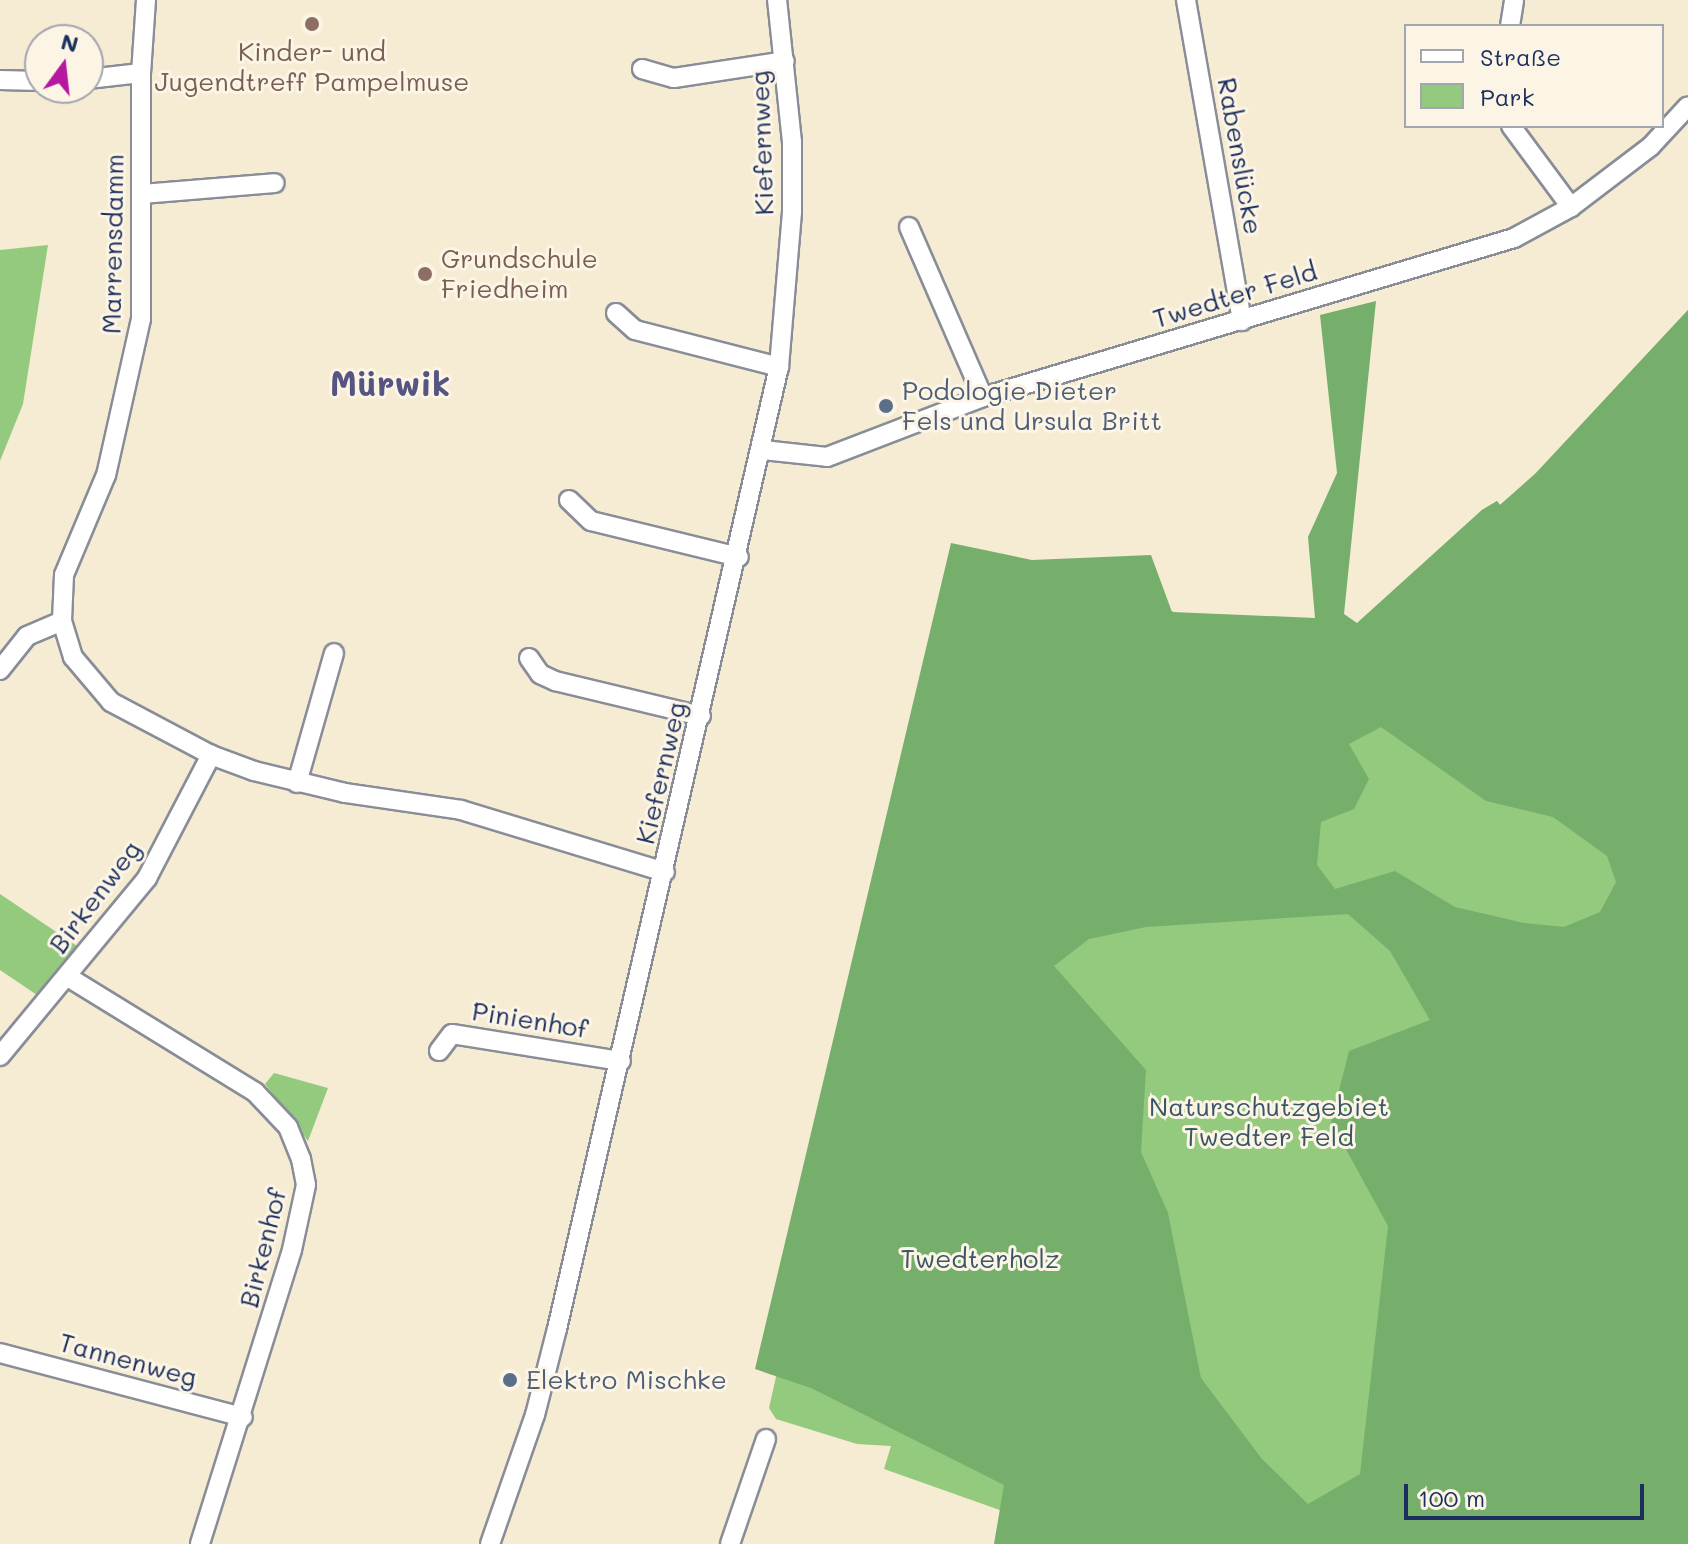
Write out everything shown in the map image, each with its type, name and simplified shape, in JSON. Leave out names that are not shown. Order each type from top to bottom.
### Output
[{"type":"street","name":"Marrensdamm","points":[[146,0],[141,73],[143,287],[136,360],[106,475],[64,575],[62,621],[73,657],[101,693],[211,755],[297,783],[461,810],[665,872]]},
{"type":"street","name":"Kiefernweg","points":[[490,1544],[535,1415],[739,557],[779,367],[792,212],[785,61],[777,0]]},
{"type":"street","name":"Rabenslücke","points":[[1186,0],[1242,321]]},
{"type":"street","points":[[1510,24],[1514,0]]},
{"type":"street","points":[[642,69],[674,78],[785,61]]},
{"type":"street","points":[[104,77],[141,73]]},
{"type":"street","points":[[0,80],[24,81]]},
{"type":"street","name":"Twedter Feld","points":[[763,450],[827,457],[983,397],[1514,238],[1571,207],[1651,146],[1688,106]]},
{"type":"street","points":[[1512,128],[1571,207]]},
{"type":"street","points":[[142,194],[275,183]]},
{"type":"street","points":[[909,227],[983,397]]},
{"type":"street","points":[[616,313],[635,330],[779,367]]},
{"type":"street","points":[[569,500],[591,521],[739,557]]},
{"type":"street","points":[[0,670],[27,636],[62,621]]},
{"type":"street","points":[[297,783],[334,653]]},
{"type":"street","points":[[529,658],[540,674],[555,681],[701,716]]},
{"type":"street","name":"Birkenweg","points":[[0,1056],[147,878],[211,755]]},
{"type":"street","name":"Birkenhof","points":[[68,977],[255,1092],[272,1106],[296,1143],[306,1185],[292,1250],[243,1417],[200,1544]]},
{"type":"street","points":[[0,1023],[17,1033]]},
{"type":"street","name":"Pinienhof","points":[[439,1051],[452,1034],[621,1061]]},
{"type":"street","name":"Tannenweg","points":[[0,1353],[243,1417]]},
{"type":"street","points":[[730,1544],[766,1439]]},
{"type":"green space","points":[[48,245],[23,404],[0,461],[0,250]]},
{"type":"green space","name":"Twedterholz","points":[[1376,301],[1344,614],[1357,623],[1482,510],[1497,501],[1500,505],[1536,473],[1688,310],[1688,1544],[994,1544],[1004,1485],[811,1388],[755,1369],[951,543],[1032,560],[1151,555],[1172,612],[1315,618],[1308,537],[1337,473],[1320,315]],"holes":[[[1381,727],[1486,801],[1553,817],[1607,856],[1616,882],[1600,912],[1564,927],[1524,923],[1455,907],[1395,871],[1335,889],[1317,865],[1321,822],[1354,809],[1369,779],[1349,744]],[[1348,914],[1390,951],[1430,1020],[1349,1051],[1331,1122],[1388,1226],[1360,1474],[1308,1504],[1262,1459],[1201,1378],[1168,1213],[1141,1152],[1146,1070],[1054,966],[1089,939],[1146,927]]]},
{"type":"green space","name":"Twedterholz","points":[[1688,310],[1688,1544],[1096,1544],[884,1469],[891,1446],[857,1444],[776,1419],[769,1408],[803,1257],[1168,610],[1319,658],[1482,510],[1497,501],[1500,505],[1536,473]]},
{"type":"green space","points":[[0,894],[80,948],[37,995],[0,970]]},
{"type":"green space","points":[[274,1073],[328,1088],[308,1141],[265,1084]]},
{"type":"place","name":"Kinder- und Jugendtreff Pampelmuse","points":[[312,24]]},
{"type":"place","name":"Grundschule Friedheim","points":[[425,274]]},
{"type":"place","name":"Podologie Dieter Fels und Ursula Britt","points":[[886,406]]},
{"type":"place","name":"Elektro Mischke","points":[[510,1380]]},
{"type":"district","name":"Mürwik","points":[[390,383]]},
{"type":"park label","name":"Naturschutzgebiet Twedter Feld","points":[[1269,1122]]}]
